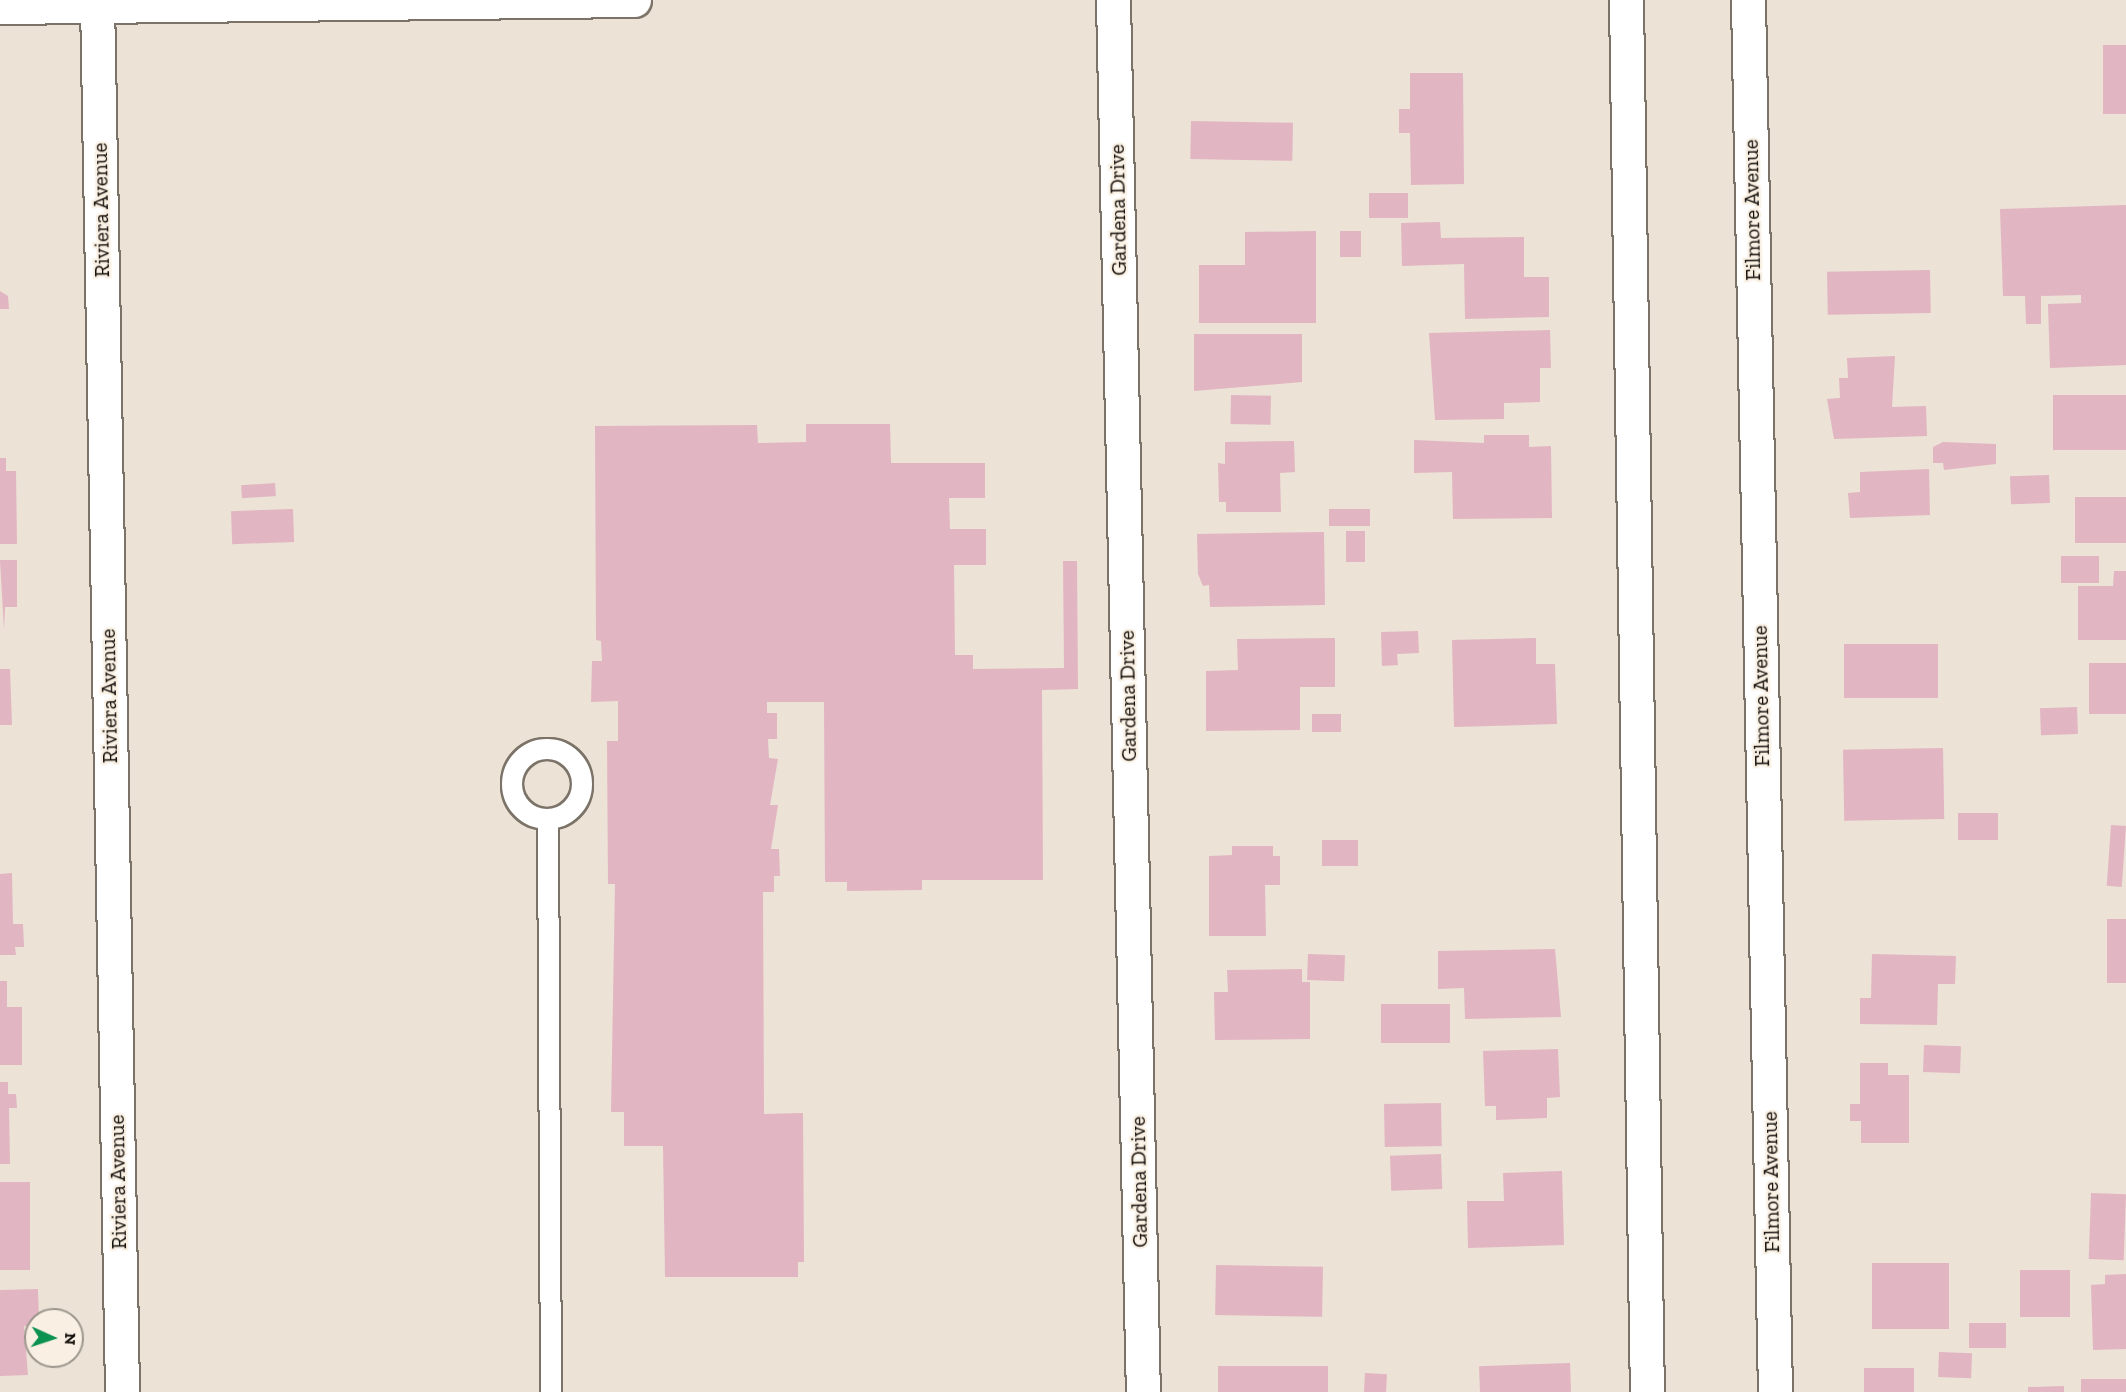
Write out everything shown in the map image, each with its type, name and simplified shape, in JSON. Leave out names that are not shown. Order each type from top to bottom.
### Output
[{"type":"street","points":[[0,8],[97,3],[634,0]]},
{"type":"street","name":"Gardena Drive","points":[[1113,0],[1143,1392]]},
{"type":"street","points":[[1626,0],[1647,1392]]},
{"type":"street","name":"Filmore Avenue","points":[[1748,0],[1775,1392]]},
{"type":"street","name":"Riviera Avenue","points":[[97,3],[122,1392]]},
{"type":"lane","points":[[548,820],[551,1392]]},
{"type":"building","points":[[2103,45],[2126,45],[2126,114],[2103,114]]},
{"type":"building","points":[[1410,73],[1463,73],[1464,184],[1411,185],[1410,133],[1399,133],[1399,109],[1410,109]]},
{"type":"building","points":[[1191,121],[1293,123],[1292,161],[1190,159]]},
{"type":"building","points":[[1369,193],[1408,193],[1408,218],[1369,218]]},
{"type":"building","points":[[2126,205],[2126,365],[2050,368],[2048,304],[2081,303],[2081,295],[2041,296],[2041,324],[2026,324],[2025,296],[2003,296],[2000,209]]},
{"type":"building","points":[[1440,222],[1441,238],[1524,237],[1524,277],[1549,277],[1549,317],[1465,319],[1464,264],[1402,266],[1401,223]]},
{"type":"building","points":[[1316,231],[1316,323],[1199,323],[1199,265],[1245,265],[1245,232]]},
{"type":"building","points":[[1340,231],[1361,231],[1361,257],[1340,257]]},
{"type":"building","points":[[1930,270],[1931,313],[1828,315],[1827,272]]},
{"type":"building","points":[[0,291],[8,296],[9,309],[0,309]]},
{"type":"building","points":[[1550,330],[1551,368],[1540,368],[1540,402],[1504,403],[1504,419],[1435,420],[1429,333]]},
{"type":"building","points":[[1194,334],[1302,334],[1302,382],[1194,391]]},
{"type":"building","points":[[1895,356],[1892,407],[1926,406],[1927,436],[1834,439],[1827,399],[1840,398],[1839,378],[1848,378],[1847,358]]},
{"type":"building","points":[[1231,395],[1271,396],[1270,425],[1230,424]]},
{"type":"building","points":[[2053,395],[2126,395],[2126,450],[2053,450]]},
{"type":"building","points":[[806,424],[890,424],[891,463],[985,463],[985,498],[949,498],[950,529],[986,529],[986,565],[954,565],[955,655],[973,655],[973,669],[1064,668],[1063,561],[1077,561],[1078,689],[1042,690],[1043,880],[922,880],[922,890],[847,891],[847,882],[825,882],[824,702],[767,702],[767,713],[777,713],[777,739],[768,739],[769,758],[778,759],[770,805],[778,805],[771,849],[779,849],[780,876],[774,876],[774,892],[763,892],[764,1114],[803,1113],[804,1262],[798,1262],[798,1277],[665,1277],[663,1146],[624,1146],[624,1112],[611,1112],[615,884],[608,884],[607,741],[618,741],[618,701],[591,702],[592,661],[602,661],[601,641],[596,640],[595,426],[757,425],[758,443],[806,442]]},
{"type":"building","points":[[1484,435],[1529,435],[1529,447],[1551,446],[1552,518],[1453,519],[1452,472],[1414,473],[1414,440],[1484,443]]},
{"type":"building","points":[[1294,441],[1295,472],[1280,473],[1281,512],[1226,512],[1226,502],[1219,502],[1218,463],[1225,464],[1225,442]]},
{"type":"building","points":[[1943,442],[1996,444],[1996,464],[1944,470],[1943,463],[1933,463],[1933,447]]},
{"type":"building","points":[[0,458],[6,458],[6,471],[16,471],[17,544],[0,544]]},
{"type":"building","points":[[1929,469],[1930,515],[1850,518],[1848,493],[1860,492],[1860,472]]},
{"type":"building","points":[[2049,475],[2050,503],[2011,504],[2010,476]]},
{"type":"building","points":[[275,483],[276,496],[242,498],[241,485]]},
{"type":"building","points":[[2075,497],[2126,497],[2126,543],[2075,543]]},
{"type":"building","points":[[293,509],[294,542],[232,544],[231,511]]},
{"type":"building","points":[[1329,509],[1370,509],[1370,526],[1329,526]]},
{"type":"building","points":[[1346,531],[1365,531],[1365,562],[1346,562]]},
{"type":"building","points":[[1324,532],[1325,605],[1210,607],[1209,585],[1203,586],[1198,574],[1197,534]]},
{"type":"building","points":[[2061,556],[2099,556],[2099,583],[2061,583]]},
{"type":"building","points":[[0,560],[17,560],[17,607],[5,607],[4,630]]},
{"type":"building","points":[[2114,571],[2126,571],[2126,640],[2078,640],[2078,586],[2113,586]]},
{"type":"building","points":[[1418,631],[1419,653],[1397,654],[1398,665],[1382,666],[1381,632]]},
{"type":"building","points":[[1335,638],[1335,687],[1300,687],[1300,730],[1206,731],[1206,671],[1238,670],[1237,639]]},
{"type":"building","points":[[1536,638],[1536,664],[1555,664],[1557,724],[1454,727],[1452,640]]},
{"type":"building","points":[[1844,644],[1938,644],[1938,698],[1844,698]]},
{"type":"building","points":[[2089,663],[2126,663],[2126,714],[2089,714]]},
{"type":"building","points":[[0,669],[10,669],[12,725],[0,725]]},
{"type":"building","points":[[2077,707],[2078,734],[2041,735],[2040,708]]},
{"type":"building","points":[[1312,714],[1341,714],[1341,732],[1312,732]]},
{"type":"building","points":[[1943,748],[1944,819],[1844,821],[1843,750]]},
{"type":"building","points":[[1958,813],[1998,813],[1998,840],[1958,840]]},
{"type":"building","points":[[2111,825],[2126,826],[2122,887],[2107,886]]},
{"type":"building","points":[[1322,840],[1358,840],[1358,866],[1322,866]]},
{"type":"building","points":[[1232,846],[1273,846],[1273,856],[1280,856],[1280,885],[1265,885],[1266,936],[1209,936],[1209,856],[1232,855]]},
{"type":"building","points":[[12,873],[13,924],[23,924],[24,947],[15,947],[16,955],[0,955],[0,874]]},
{"type":"building","points":[[2107,919],[2126,919],[2126,983],[2107,983]]},
{"type":"building","points":[[1555,949],[1561,1017],[1465,1019],[1464,988],[1438,989],[1438,951]]},
{"type":"building","points":[[1308,954],[1345,955],[1344,981],[1307,980]]},
{"type":"building","points":[[1872,954],[1956,956],[1955,984],[1938,984],[1937,1025],[1860,1024],[1860,998],[1871,998]]},
{"type":"building","points":[[1302,969],[1302,982],[1310,982],[1310,1039],[1215,1040],[1214,992],[1228,992],[1227,970]]},
{"type":"building","points":[[0,981],[7,981],[7,1007],[22,1007],[22,1065],[0,1065]]},
{"type":"building","points":[[1381,1004],[1450,1004],[1450,1043],[1381,1043]]},
{"type":"building","points":[[1924,1045],[1961,1046],[1960,1073],[1923,1072]]},
{"type":"building","points":[[1558,1049],[1560,1097],[1547,1098],[1547,1118],[1496,1120],[1496,1106],[1485,1106],[1483,1051]]},
{"type":"building","points":[[1860,1063],[1888,1063],[1888,1075],[1909,1075],[1909,1143],[1861,1143],[1861,1121],[1850,1121],[1850,1104],[1860,1104]]},
{"type":"building","points":[[0,1082],[8,1082],[8,1094],[16,1094],[17,1108],[9,1108],[10,1164],[0,1164]]},
{"type":"building","points":[[1441,1103],[1442,1146],[1385,1147],[1384,1104]]},
{"type":"building","points":[[1441,1154],[1442,1189],[1391,1191],[1390,1156]]},
{"type":"building","points":[[1562,1171],[1564,1245],[1468,1248],[1467,1201],[1504,1201],[1503,1173]]},
{"type":"building","points":[[0,1182],[30,1182],[30,1270],[0,1270]]},
{"type":"building","points":[[2091,1193],[2126,1194],[2124,1260],[2089,1259]]},
{"type":"building","points":[[1872,1263],[1949,1263],[1949,1329],[1872,1329]]},
{"type":"building","points":[[1216,1265],[1323,1267],[1322,1317],[1215,1315]]},
{"type":"building","points":[[2020,1270],[2070,1270],[2070,1317],[2020,1317]]},
{"type":"building","points":[[2126,1274],[2126,1349],[2093,1350],[2091,1285],[2105,1284],[2105,1275]]},
{"type":"building","points":[[38,1289],[39,1308],[24,1308],[24,1368],[27,1368],[28,1375],[0,1376],[0,1290]]},
{"type":"building","points":[[1969,1323],[2006,1323],[2006,1348],[1969,1348]]},
{"type":"building","points":[[1939,1352],[1972,1353],[1971,1378],[1938,1377]]},
{"type":"building","points":[[1570,1363],[1571,1392],[1480,1392],[1479,1366]]},
{"type":"building","points":[[1218,1366],[1328,1366],[1328,1392],[1218,1392]]},
{"type":"building","points":[[1864,1368],[1914,1368],[1914,1392],[1864,1392]]},
{"type":"building","points":[[1365,1373],[1387,1374],[1386,1392],[1364,1392]]},
{"type":"building","points":[[2081,1379],[2126,1379],[2126,1392],[2081,1392]]},
{"type":"building","points":[[2064,1386],[2064,1392],[2028,1392],[2028,1387]]}]
